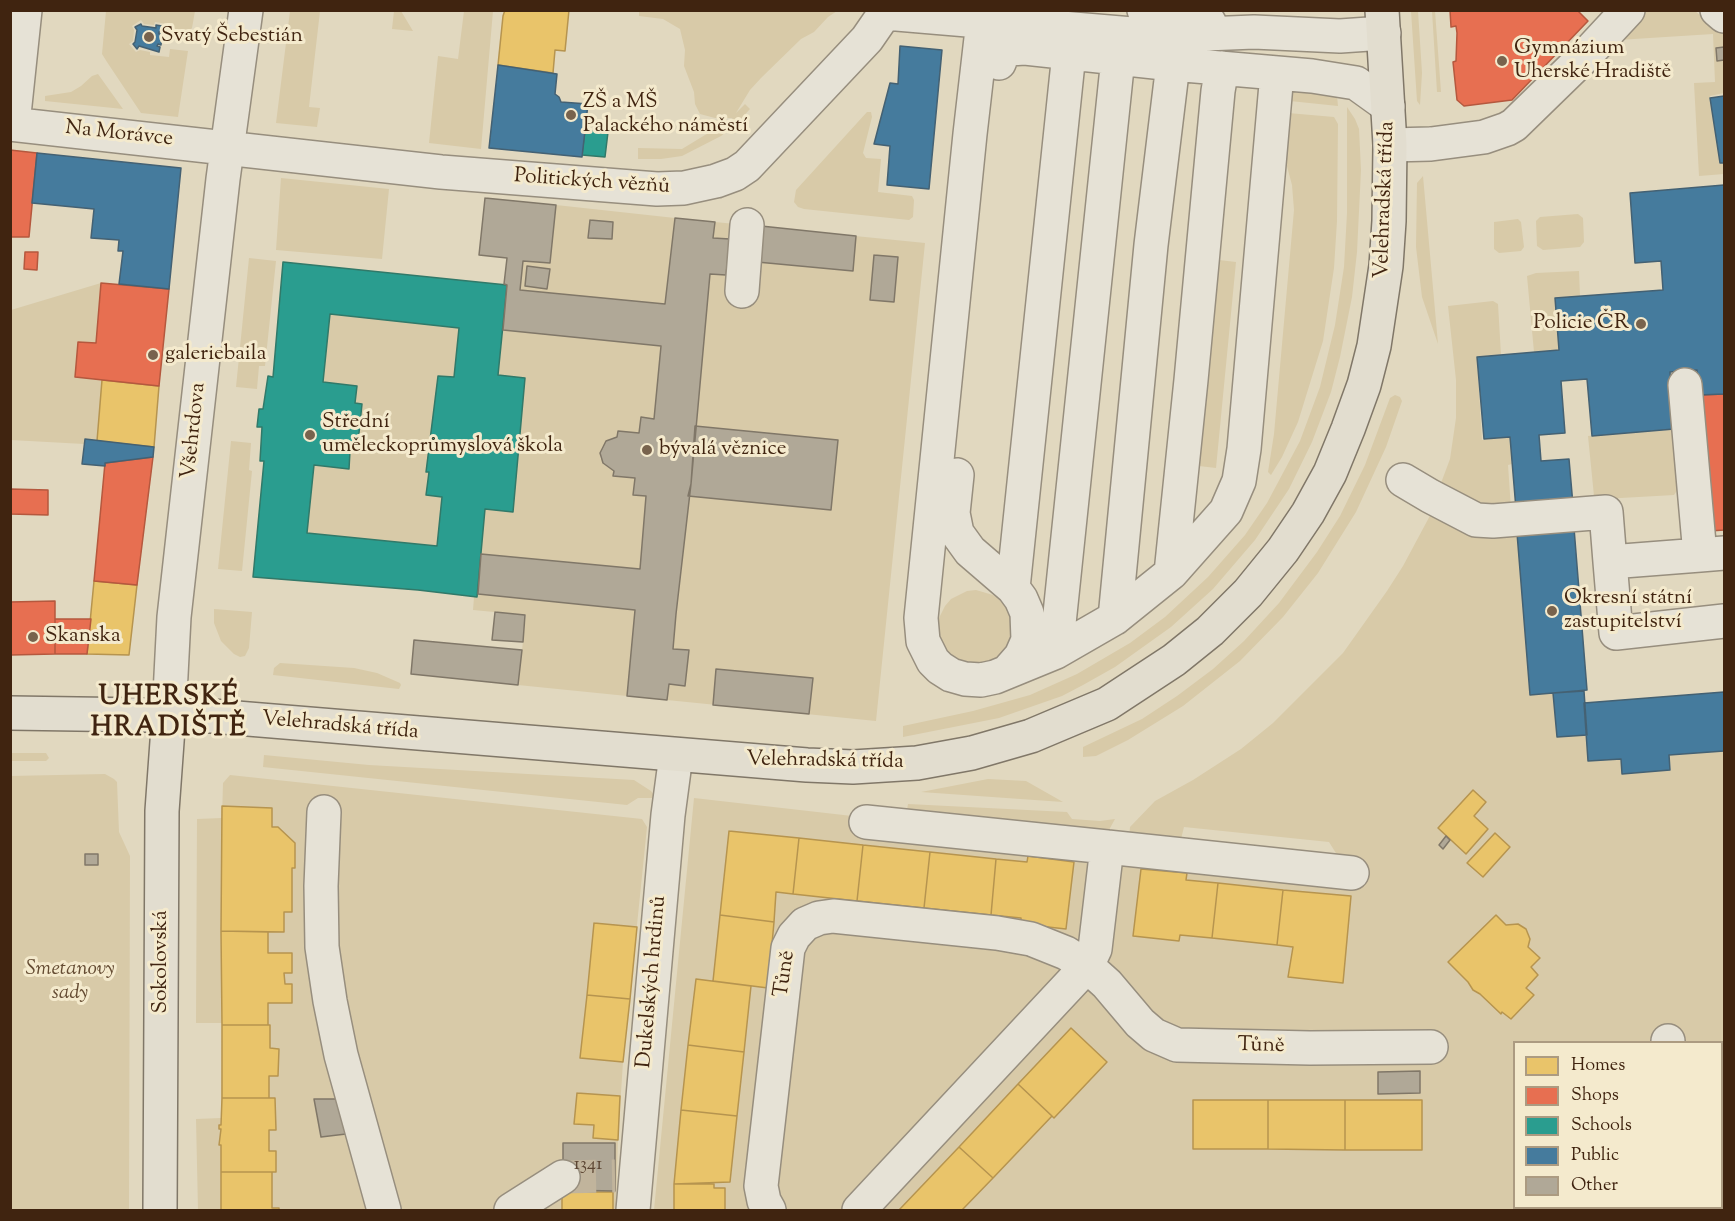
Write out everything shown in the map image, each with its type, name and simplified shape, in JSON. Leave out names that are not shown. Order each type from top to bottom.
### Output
[{"type":"main road","name":"Velehradská třída","points":[[10,713],[169,714],[853,767],[917,763],[972,753],[1030,736],[1107,704],[1174,660],[1210,631],[1248,593],[1284,550],[1330,473],[1364,385],[1374,346],[1386,266],[1390,212],[1390,145],[1384,30]]},
{"type":"main road","name":"Sokolovská","points":[[160,1210],[162,811],[169,714]]},
{"type":"street","points":[[12,124],[25,10]]},
{"type":"street","name":"Všehrdova","points":[[169,714],[174,616],[227,148],[246,10]]},
{"type":"street","points":[[1144,10],[1254,32]]},
{"type":"street","points":[[1390,145],[1431,144],[1484,137],[1507,129],[1628,10]]},
{"type":"street","points":[[1717,10],[1725,16]]},
{"type":"street","points":[[886,12],[985,16],[1156,36],[1254,32],[1340,36],[1384,30]]},
{"type":"street","name":"Politických vězňů","points":[[227,148],[441,172],[657,189],[703,185],[735,174],[760,154],[867,39],[886,12]]},
{"type":"street","points":[[985,16],[1002,40],[953,513],[955,530],[959,536],[987,568],[1012,588],[1021,599],[1027,613],[1029,633],[1021,656],[1007,672]]},
{"type":"street","points":[[985,16],[921,618],[923,641],[928,653],[940,668],[958,678],[988,679],[1007,672],[1056,652],[1114,618],[1171,573],[1226,511],[1239,481],[1244,449],[1277,73]]},
{"type":"street","points":[[1222,68],[1262,57],[1341,64],[1384,30]]},
{"type":"street","points":[[999,63],[1003,52],[1014,48],[1350,81],[1365,88],[1388,106]]},
{"type":"street","points":[[1012,588],[1069,52]]},
{"type":"street","points":[[1056,652],[1118,58]]},
{"type":"street","points":[[1114,618],[1151,245],[1173,64]]},
{"type":"street","points":[[1171,573],[1222,68]]},
{"type":"street","name":"Na Morávce","points":[[12,124],[227,148]]},
{"type":"street","points":[[742,291],[747,225]]},
{"type":"street","points":[[1610,562],[1712,554],[1685,385]]},
{"type":"street","points":[[1403,480],[1476,520],[1523,519],[1606,512],[1616,633],[1725,621]]},
{"type":"street","name":"Dukelských hrdinů","points":[[633,1210],[625,1177],[676,755]]},
{"type":"street","points":[[324,812],[321,886],[322,937],[328,990],[341,1055],[384,1210]]},
{"type":"street","points":[[866,822],[1352,873]]},
{"type":"street","points":[[859,1210],[1087,966],[1095,949],[1107,847]]},
{"type":"street","name":"Tůně","points":[[769,1210],[764,1201],[761,1186],[788,948],[794,936],[805,924],[819,918],[833,916],[997,933],[1031,939],[1066,953],[1087,966],[1107,984],[1140,1023],[1154,1035],[1177,1045],[1310,1048],[1431,1047]]},
{"type":"street","points":[[511,1210],[562,1177]]},
{"type":"green space","points":[[639,10],[837,11],[814,32],[801,39],[761,78],[750,90],[736,113],[745,104],[750,109],[721,136],[682,156],[638,159],[638,148],[682,149],[733,118],[715,118],[700,114],[684,66],[685,50],[680,29],[663,19],[639,16]]},
{"type":"green space","points":[[106,11],[195,11],[192,28],[187,34],[174,31],[174,25],[155,22],[154,25],[144,24],[141,20],[132,26],[133,41],[129,44],[136,52],[140,50],[150,52],[150,55],[169,57],[170,49],[188,51],[178,117],[141,113],[102,54]]},
{"type":"green space","points":[[290,11],[320,11],[309,107],[320,108],[317,127],[276,123]]},
{"type":"green space","points":[[394,11],[401,11],[413,31],[392,29]]},
{"type":"green space","points":[[464,11],[493,11],[481,149],[429,143],[438,56],[458,59]]},
{"type":"green space","points":[[1411,11],[1418,11],[1422,73],[1420,105],[1417,101]]},
{"type":"green space","points":[[1432,11],[1435,11],[1441,92],[1437,92]]},
{"type":"green space","points":[[1647,11],[1695,11],[1724,31],[1724,93],[1710,96],[1720,163],[1724,163],[1724,174],[1699,176],[1694,83],[1715,82],[1713,34],[1618,40]]},
{"type":"green space","points":[[98,74],[123,109],[45,101],[45,96],[71,92]]},
{"type":"green space","points":[[1293,88],[1337,96],[1338,106],[1290,101]]},
{"type":"green space","points":[[1347,107],[1359,129],[1361,170],[1357,252],[1352,297],[1340,357],[1331,392],[1312,442],[1289,489],[1255,540],[1213,589],[1171,627],[1115,667],[1083,685],[1062,696],[999,718],[903,737],[903,726],[973,711],[1030,695],[1077,674],[1130,643],[1165,617],[1208,577],[1245,535],[1267,503],[1300,441],[1320,387],[1335,325],[1344,267],[1347,213]]},
{"type":"green space","points":[[867,112],[871,112],[872,117],[863,153],[866,158],[881,159],[878,192],[912,196],[914,200],[913,217],[909,220],[798,207],[794,202],[796,190]]},
{"type":"green space","points":[[1288,113],[1334,117],[1338,124],[1337,221],[1334,268],[1323,341],[1298,422],[1271,475],[1268,472],[1274,434],[1294,210],[1292,185],[1284,155]]},
{"type":"green space","points":[[1423,176],[1438,344],[1422,297],[1416,247],[1417,183]]},
{"type":"green space","points":[[281,178],[389,189],[382,259],[276,250]]},
{"type":"green space","points":[[556,205],[675,218],[665,304],[520,290],[523,261],[550,263]]},
{"type":"green space","points":[[1578,214],[1583,218],[1584,242],[1580,247],[1543,250],[1537,246],[1536,221],[1540,217]]},
{"type":"green space","points":[[1518,219],[1521,222],[1524,247],[1521,251],[1499,253],[1494,249],[1494,222]]},
{"type":"green space","points":[[715,222],[925,243],[876,721],[667,700]]},
{"type":"green space","points":[[249,258],[276,261],[265,366],[259,366],[257,389],[236,387]]},
{"type":"green space","points":[[1219,260],[1236,262],[1216,468],[1199,466]]},
{"type":"green space","points":[[1579,271],[1580,296],[1555,299],[1559,350],[1534,352],[1527,276],[1536,273]]},
{"type":"green space","points":[[101,283],[96,343],[78,342],[75,376],[102,380],[97,441],[85,440],[84,444],[11,440],[11,310]]},
{"type":"green space","points":[[1493,301],[1498,304],[1501,355],[1477,357],[1482,440],[1510,437],[1512,464],[1508,465],[1511,509],[1489,514],[1438,491],[1450,459],[1456,418],[1456,380],[1448,306]]},
{"type":"green space","points":[[330,314],[459,328],[454,377],[438,376],[426,472],[429,472],[426,495],[442,497],[437,546],[307,533],[314,465],[349,469],[350,451],[356,452],[357,386],[323,382]]},
{"type":"green space","points":[[503,330],[661,346],[654,419],[641,418],[639,433],[611,438],[602,447],[600,453],[600,458],[605,465],[614,471],[614,476],[635,478],[634,495],[646,496],[640,569],[481,554],[485,509],[513,511],[525,378],[498,375]]},
{"type":"green space","points":[[1395,395],[1402,401],[1386,447],[1356,512],[1318,573],[1283,617],[1240,661],[1183,706],[1128,740],[1096,756],[1083,757],[1083,747],[1142,719],[1213,669],[1244,641],[1279,603],[1317,552],[1340,516],[1365,465],[1390,398]]},
{"type":"green space","points":[[1674,429],[1678,489],[1674,495],[1603,499],[1594,496],[1588,436]]},
{"type":"green space","points":[[231,441],[251,443],[249,470],[252,471],[242,571],[218,569]]},
{"type":"green space","points":[[1433,510],[1517,530],[1554,692],[1557,737],[1587,735],[1588,761],[1621,759],[1623,774],[1671,770],[1669,755],[1724,751],[1724,1210],[654,1210],[694,798],[905,822],[908,804],[1067,812],[1072,819],[1100,821],[1115,819],[1109,830],[1099,837],[1339,858],[1329,842],[1184,827],[1180,843],[1129,838],[1130,827],[1155,801],[1241,749],[1273,723],[1343,653],[1387,591]]},
{"type":"green space","points":[[976,590],[993,595],[1007,606],[1011,614],[1013,640],[997,662],[971,668],[947,655],[938,640],[937,622],[951,599],[967,591]]},
{"type":"green space","points":[[478,594],[635,610],[627,696],[518,685],[526,615],[473,610],[474,597]]},
{"type":"green space","points":[[214,609],[252,612],[249,648],[245,656],[240,657],[234,654],[221,641],[214,623]]},
{"type":"green space","points":[[280,663],[354,668],[377,673],[401,685],[399,689],[273,675],[274,668]]},
{"type":"green space","points":[[11,753],[46,753],[49,758],[46,761],[11,761]]},
{"type":"green space","points":[[264,755],[369,765],[634,780],[651,791],[656,798],[638,798],[627,805],[263,767]]},
{"type":"green space","name":"Smetanovy sady","points":[[105,774],[117,782],[119,832],[130,856],[129,1210],[11,1210],[10,776]]},
{"type":"green space","points":[[230,775],[642,819],[647,827],[623,1062],[616,1210],[198,1210],[196,1119],[221,1118],[222,1023],[196,1023],[197,819],[222,818],[223,783]]},
{"type":"green space","points":[[988,779],[1026,781],[1063,802],[921,792]]},
{"type":"building: Homes","points":[[505,10],[569,10],[565,51],[555,50],[553,73],[498,65]]},
{"type":"building: Homes","points":[[102,380],[159,386],[154,447],[97,441]]},
{"type":"building: Homes","points":[[94,581],[137,585],[129,655],[87,654]]},
{"type":"building: Homes","points":[[1473,790],[1486,802],[1474,816],[1488,829],[1466,854],[1438,828]]},
{"type":"building: Homes","points":[[222,806],[272,808],[272,827],[278,827],[295,843],[295,868],[292,868],[292,912],[284,912],[284,932],[221,931]]},
{"type":"building: Homes","points":[[729,831],[799,838],[793,894],[776,892],[774,922],[720,915]]},
{"type":"building: Homes","points":[[1495,833],[1510,847],[1483,877],[1467,863]]},
{"type":"building: Homes","points":[[799,838],[863,845],[857,901],[793,894]]},
{"type":"building: Homes","points":[[863,845],[930,852],[924,908],[857,901]]},
{"type":"building: Homes","points":[[930,852],[996,859],[991,915],[924,908]]},
{"type":"building: Homes","points":[[1028,856],[1074,862],[1066,929],[1021,924],[1021,918],[991,915],[996,859],[1027,862]]},
{"type":"building: Homes","points":[[1141,869],[1187,873],[1186,880],[1218,883],[1212,938],[1180,935],[1179,941],[1133,936]]},
{"type":"building: Homes","points":[[1218,883],[1283,890],[1277,945],[1212,938]]},
{"type":"building: Homes","points":[[1283,890],[1351,896],[1343,983],[1288,977],[1293,947],[1277,945]]},
{"type":"building: Homes","points":[[720,915],[774,922],[768,988],[713,981]]},
{"type":"building: Homes","points":[[1496,915],[1506,925],[1518,924],[1526,929],[1530,939],[1528,947],[1540,958],[1531,967],[1538,975],[1526,988],[1534,995],[1511,1019],[1502,1012],[1501,1014],[1473,990],[1448,962]]},
{"type":"building: Homes","points":[[594,923],[637,927],[630,999],[587,995]]},
{"type":"building: Homes","points":[[221,931],[268,932],[268,953],[292,953],[292,973],[284,973],[285,984],[292,984],[292,1003],[268,1003],[268,1025],[222,1025]]},
{"type":"building: Homes","points":[[696,979],[751,986],[744,1052],[688,1045]]},
{"type":"building: Homes","points":[[587,995],[630,999],[623,1062],[580,1058]]},
{"type":"building: Homes","points":[[222,1025],[270,1025],[270,1048],[279,1049],[278,1076],[269,1076],[269,1098],[222,1098]]},
{"type":"building: Homes","points":[[1071,1028],[1107,1062],[1054,1118],[1018,1084]]},
{"type":"building: Homes","points":[[688,1045],[744,1052],[737,1116],[681,1110]]},
{"type":"building: Homes","points":[[1018,1084],[1052,1116],[993,1178],[959,1147]]},
{"type":"building: Homes","points":[[577,1093],[620,1096],[618,1140],[593,1138],[594,1125],[574,1124]]},
{"type":"building: Homes","points":[[222,1098],[275,1098],[276,1130],[269,1130],[269,1151],[276,1151],[276,1172],[221,1172],[221,1145],[219,1145],[221,1129],[219,1125],[221,1125]]},
{"type":"building: Homes","points":[[1193,1100],[1268,1100],[1268,1149],[1193,1149]]},
{"type":"building: Homes","points":[[1268,1100],[1345,1100],[1345,1150],[1268,1149]]},
{"type":"building: Homes","points":[[1345,1100],[1422,1100],[1422,1150],[1345,1150]]},
{"type":"building: Homes","points":[[681,1110],[737,1116],[730,1182],[674,1184]]},
{"type":"building: Homes","points":[[959,1147],[993,1178],[962,1210],[899,1210]]},
{"type":"building: Homes","points":[[221,1172],[272,1172],[272,1208],[279,1208],[279,1210],[221,1210]]},
{"type":"building: Homes","points":[[674,1184],[714,1184],[714,1188],[725,1188],[725,1210],[674,1210]]},
{"type":"building: Homes","points":[[562,1192],[613,1192],[613,1210],[562,1210]]},
{"type":"building: Homes","points":[[1566,1209],[1616,1209],[1616,1210]]},
{"type":"building: Shops","name":"Gymnázium Uherské Hradiště","points":[[1450,10],[1577,10],[1588,21],[1512,100],[1464,106],[1457,100],[1453,62],[1456,61],[1457,33],[1456,26],[1451,27]]},
{"type":"building: Shops","points":[[10,150],[37,153],[29,237],[10,237]]},
{"type":"building: Shops","points":[[25,252],[38,252],[37,270],[24,269]]},
{"type":"building: Shops","points":[[101,283],[169,289],[159,386],[75,377],[78,342],[96,343]]},
{"type":"building: Shops","points":[[1724,394],[1724,530],[1710,531],[1699,395]]},
{"type":"building: Shops","points":[[153,457],[137,585],[94,581],[105,463]]},
{"type":"building: Shops","points":[[10,489],[48,490],[48,515],[10,514]]},
{"type":"building: Shops","name":"Skanska","points":[[55,601],[55,654],[10,655],[10,602]]},
{"type":"building: Shops","points":[[55,619],[91,619],[87,654],[55,654]]},
{"type":"building: Schools","points":[[585,130],[608,132],[605,157],[582,155]]},
{"type":"building: Schools","name":"Střední uměleckoprůmyslová škola","points":[[283,262],[507,285],[498,375],[525,378],[513,512],[485,509],[477,597],[253,577],[264,461],[260,461],[262,427],[257,427],[259,409],[263,409],[268,376],[273,377]],"holes":[[[330,314],[459,328],[454,377],[438,376],[426,472],[429,472],[426,495],[442,497],[437,546],[307,533],[314,465],[349,469],[350,451],[357,452],[362,404],[355,403],[357,386],[323,382]]]},
{"type":"building: Public","name":"Svatý Šebestián","points":[[141,24],[156,28],[156,25],[162,26],[162,31],[159,32],[162,34],[161,45],[157,46],[160,47],[159,52],[139,46],[137,49],[133,44],[137,30],[135,27]]},
{"type":"building: Public","points":[[900,46],[942,50],[929,189],[887,185],[890,146],[874,144],[890,83],[898,84]]},
{"type":"building: Public","points":[[498,65],[557,74],[555,94],[561,102],[588,104],[582,157],[489,148]]},
{"type":"building: Public","points":[[1724,96],[1724,163],[1720,163],[1710,98]]},
{"type":"building: Public","points":[[37,153],[181,168],[169,289],[119,284],[123,251],[118,251],[119,240],[91,238],[94,209],[32,203]]},
{"type":"building: Public","name":"Policie ČR","points":[[1724,185],[1724,394],[1699,395],[1697,370],[1670,372],[1674,429],[1592,436],[1587,379],[1561,381],[1565,433],[1539,435],[1541,461],[1569,459],[1573,505],[1516,509],[1510,437],[1484,439],[1477,357],[1559,350],[1555,298],[1663,290],[1661,261],[1635,263],[1630,193]]},
{"type":"building: Public","points":[[85,439],[154,447],[153,457],[105,463],[105,466],[82,464]]},
{"type":"building: Public","name":"Okresní státní zastupitelství","points":[[1574,528],[1587,690],[1530,695],[1517,533]]},
{"type":"building: Public","points":[[1584,691],[1587,735],[1557,737],[1553,693]]},
{"type":"building: Public","points":[[1724,692],[1724,751],[1669,755],[1670,770],[1622,774],[1621,759],[1588,761],[1584,703]]},
{"type":"building: Other","points":[[1724,47],[1724,60],[1717,61],[1716,48]]},
{"type":"building: Other","name":"bývalá věznice","points":[[485,198],[556,205],[550,263],[523,261],[520,290],[665,304],[675,218],[715,222],[713,238],[730,239],[726,275],[710,274],[673,649],[689,650],[685,686],[669,684],[667,700],[627,696],[635,610],[478,594],[481,554],[640,569],[646,496],[633,495],[635,478],[613,476],[614,471],[603,463],[600,453],[606,441],[617,437],[618,431],[639,433],[641,417],[654,419],[661,346],[503,330],[507,258],[479,255]]},
{"type":"building: Other","points":[[590,220],[613,222],[612,239],[588,238]]},
{"type":"building: Other","points":[[761,226],[856,236],[853,271],[757,262]]},
{"type":"building: Other","points":[[874,255],[898,257],[894,302],[870,300]]},
{"type":"building: Other","points":[[527,266],[550,269],[547,289],[525,286]]},
{"type":"building: Other","points":[[695,426],[838,440],[831,510],[688,496]]},
{"type":"building: Other","points":[[495,612],[525,615],[523,642],[492,640]]},
{"type":"building: Other","points":[[414,640],[522,650],[518,685],[411,674]]},
{"type":"building: Other","points":[[716,669],[813,678],[809,714],[713,705]]},
{"type":"building: Other","points":[[1446,836],[1450,840],[1443,849],[1439,845]]},
{"type":"building: Other","points":[[85,854],[98,854],[98,865],[85,865]]},
{"type":"building: Other","points":[[1420,1071],[1420,1093],[1378,1094],[1378,1072]]},
{"type":"building: Other","points":[[314,1099],[340,1099],[346,1134],[321,1137]]},
{"type":"building: Other","points":[[563,1143],[615,1143],[615,1191],[563,1190]]},
{"type":"tunnel","points":[[563,1177],[615,1176]]},
{"type":"place","name":"Svatý Šebestián","points":[[149,37]]},
{"type":"place","name":"Gymnázium Uherské Hradiště","points":[[1502,61]]},
{"type":"place","name":"ZŠ a MŠ Palackého náměstí","points":[[571,115]]},
{"type":"place","name":"Policie ČR","points":[[1641,324]]},
{"type":"place","name":"galeriebaila","points":[[153,355]]},
{"type":"place","name":"Střední uměleckoprůmyslová škola","points":[[310,435]]},
{"type":"place","name":"bývalá věznice","points":[[647,450]]},
{"type":"place","name":"Okresní státní zastupitelství","points":[[1552,611]]},
{"type":"place","name":"Skanska","points":[[33,637]]},
{"type":"district","name":"UHERSKÉ HRADIŠTĚ","points":[[169,714]]}]
